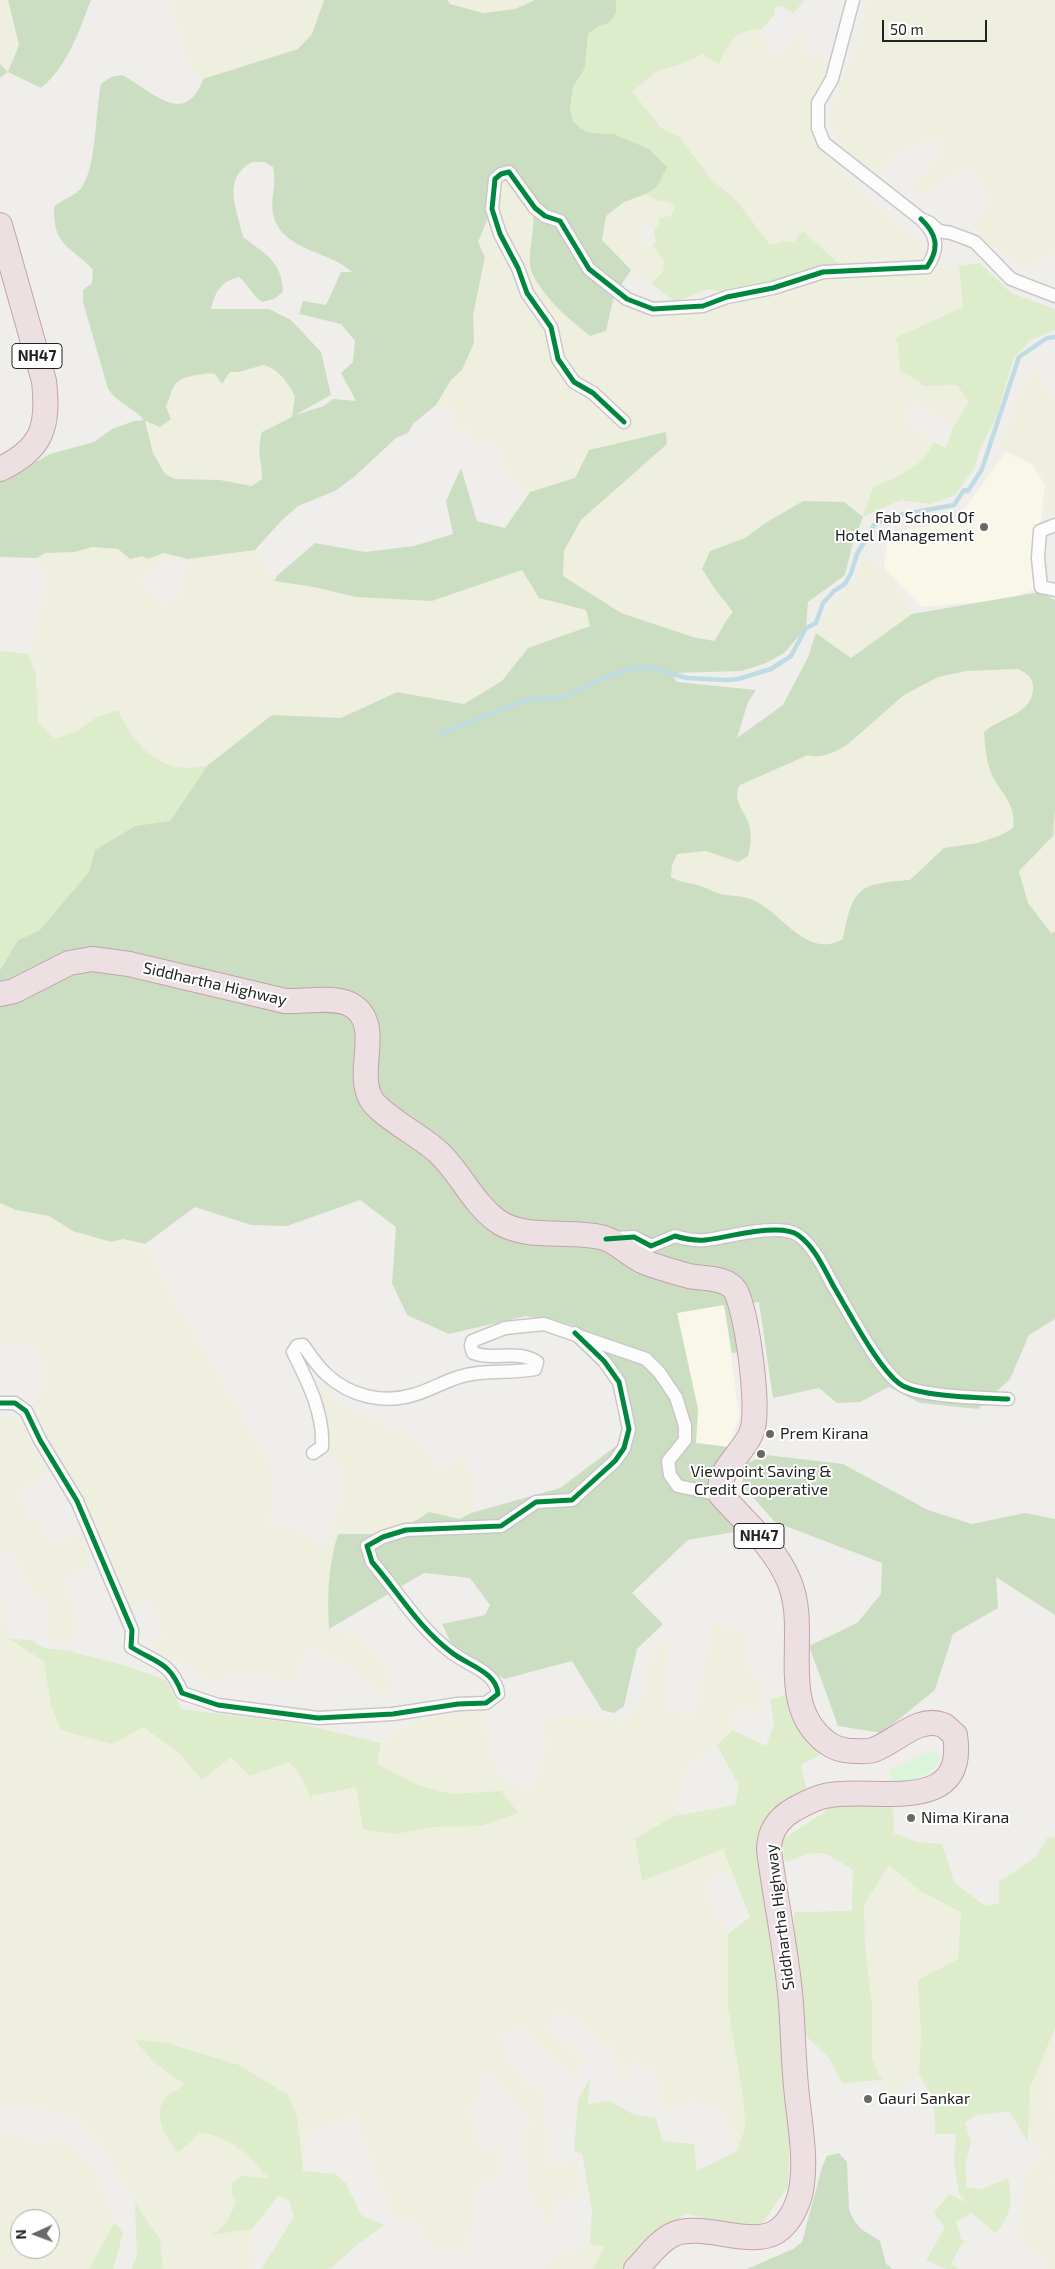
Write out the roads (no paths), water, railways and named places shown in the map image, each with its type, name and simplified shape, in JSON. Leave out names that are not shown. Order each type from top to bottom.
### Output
[{"type":"highway","name":"NH47","points":[[0,225],[44,381],[47,407],[41,435],[34,446],[13,463],[0,469]]},
{"type":"highway","name":"Siddhartha Highway","points":[[0,994],[14,991],[69,963],[92,959],[129,964],[285,1001],[336,1000],[346,1002],[354,1006],[366,1024],[368,1036],[364,1071],[370,1098],[385,1114],[437,1151],[486,1211],[497,1221],[515,1230],[580,1233],[606,1239],[643,1261],[689,1276],[726,1282],[734,1290],[739,1300],[756,1393],[755,1416],[749,1440],[721,1478],[719,1487],[721,1495],[770,1548],[790,1581],[796,1612],[799,1695],[804,1715],[811,1727],[834,1748],[846,1751],[871,1751],[917,1726],[932,1723],[943,1725],[955,1735],[956,1762],[944,1781],[926,1790],[898,1796],[858,1794],[824,1796],[800,1806],[779,1820],[769,1840],[769,1850],[790,1993],[792,2045],[802,2133],[803,2175],[796,2207],[781,2228],[762,2237],[697,2231],[679,2233],[659,2245],[636,2269]]},
{"type":"street","points":[[624,422],[593,393],[574,382],[558,359],[551,327],[527,294],[518,268],[497,226],[492,200],[495,179],[501,174],[509,172],[535,208],[545,216],[560,220],[589,269],[627,299],[653,309],[703,306],[727,297],[773,288],[823,272],[927,267],[936,254],[932,230],[921,219],[824,143],[818,128],[818,103],[832,80],[853,0]]},
{"type":"street","points":[[921,219],[930,222],[939,231],[951,233],[976,242],[1011,279],[1055,296]]},
{"type":"street","points":[[1055,525],[1040,531],[1038,558],[1041,587],[1055,590]]},
{"type":"street","points":[[606,1239],[634,1238],[651,1246],[675,1236],[686,1240],[704,1240],[751,1232],[784,1231],[797,1233],[813,1249],[854,1322],[885,1369],[901,1385],[937,1395],[1008,1400]]},
{"type":"street","points":[[313,1453],[322,1447],[321,1421],[306,1379],[293,1352],[297,1346],[303,1345],[327,1375],[351,1391],[376,1399],[411,1396],[461,1376],[504,1371],[518,1373],[535,1369],[537,1362],[529,1356],[500,1355],[483,1357],[473,1353],[470,1346],[472,1341],[480,1336],[505,1328],[544,1324],[646,1359],[659,1372],[676,1397],[685,1426],[685,1440],[668,1461],[670,1475],[678,1486],[721,1495]]},
{"type":"street","points":[[0,1403],[15,1403],[26,1411],[40,1440],[77,1501],[132,1630],[131,1647],[162,1663],[175,1676],[182,1693],[218,1705],[318,1718],[393,1714],[458,1704],[486,1703],[498,1694],[497,1685],[490,1676],[456,1656],[436,1641],[372,1562],[368,1546],[383,1537],[406,1530],[501,1526],[536,1502],[572,1500],[615,1461],[624,1448],[629,1428],[619,1382],[604,1361],[574,1333]]},
{"type":"waterway","points":[[441,733],[521,702],[535,699],[561,698],[613,674],[638,668],[651,668],[687,678],[726,680],[738,679],[771,669],[791,656],[806,628],[816,623],[823,603],[834,591],[845,584],[857,554],[874,525],[888,517],[954,505],[964,490],[968,491],[982,469],[1019,357],[1047,338],[1055,337]]},
{"type":"place","name":"Fab School Of Hotel Management","points":[[984,527]]},
{"type":"place","name":"Prem Kirana","points":[[770,1434]]},
{"type":"place","name":"Viewpoint Saving & Credit Cooperative","points":[[761,1454]]},
{"type":"place","name":"Nima Kirana","points":[[911,1818]]},
{"type":"place","name":"Gauri Sankar","points":[[868,2099]]}]
